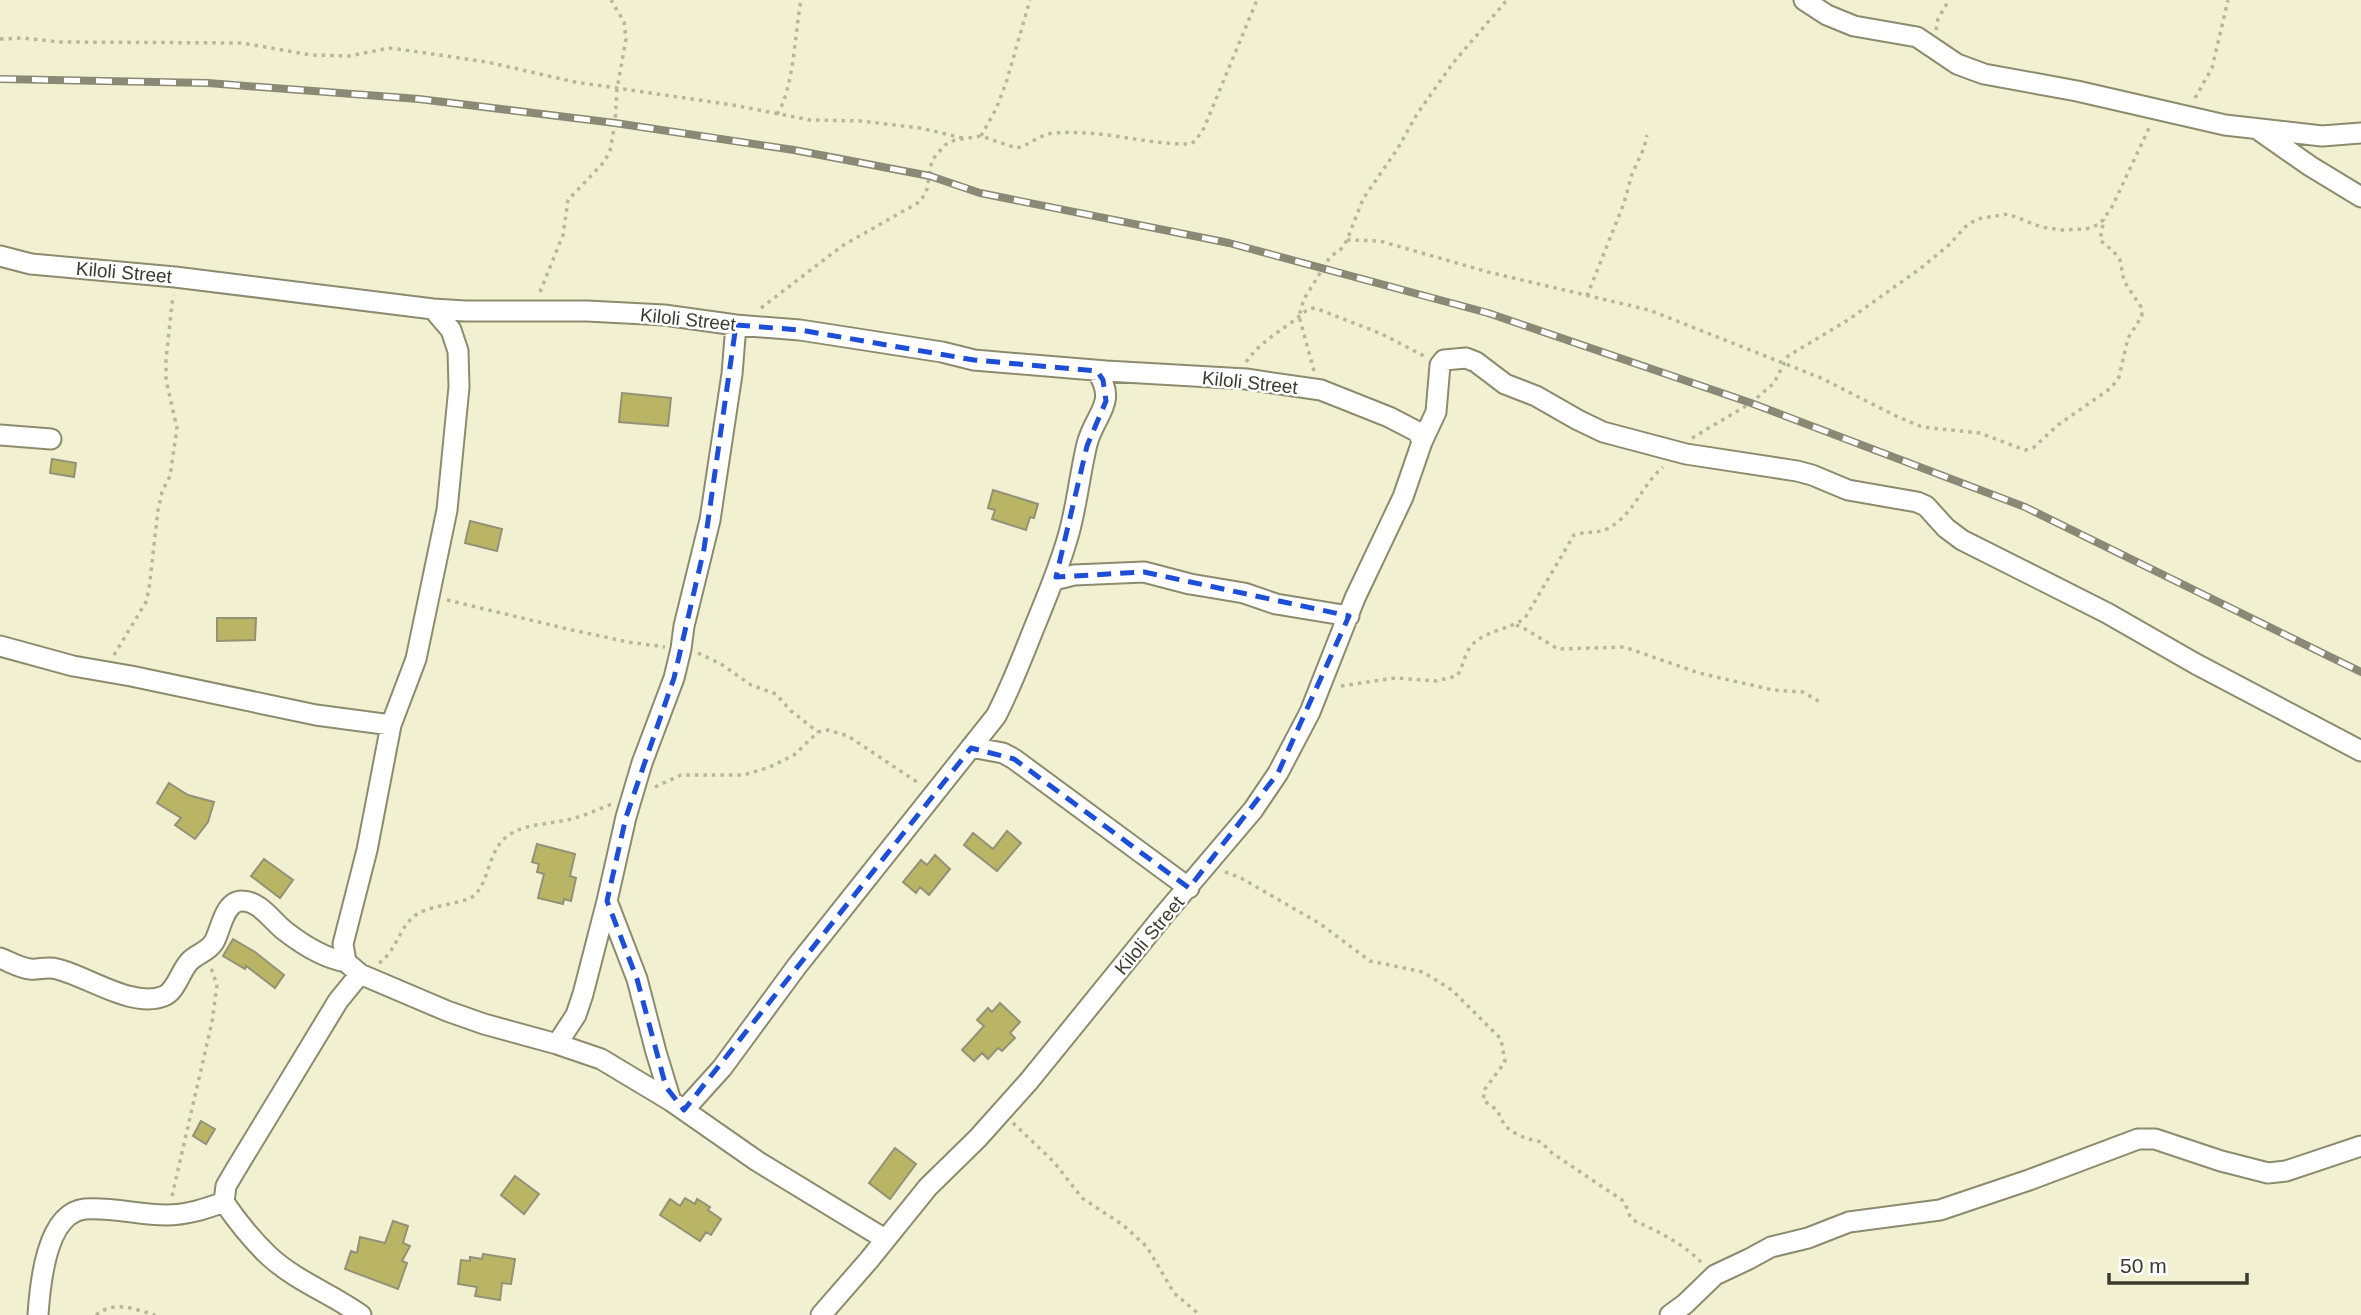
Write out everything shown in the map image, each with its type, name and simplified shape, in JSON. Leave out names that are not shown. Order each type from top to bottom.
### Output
[{"type":"street","points":[[1804,0],[1827,15],[1854,26],[1917,37],[1957,64],[1984,74],[2257,129],[2322,136],[2361,133]]},
{"type":"street","points":[[2257,129],[2361,197]]},
{"type":"street","name":"Kiloli Street","points":[[0,256],[31,264],[175,276],[433,309],[664,315],[800,330],[942,352],[974,360],[1225,378],[1321,390],[1389,417],[1418,432],[1422,442],[1403,497],[1349,615],[1317,697],[1253,810],[1163,916],[1067,1036],[1001,1113],[928,1187],[821,1315]]},
{"type":"street","points":[[361,1315],[270,1257],[243,1228],[224,1202],[226,1186],[338,1001],[353,968],[343,944],[367,850],[391,725],[416,659],[447,510],[459,387],[458,351],[451,330],[433,309]]},
{"type":"street","points":[[557,1044],[576,1015],[632,795],[674,678],[710,520],[732,374],[736,325]]},
{"type":"street","points":[[1422,442],[1436,412],[1440,365],[1451,358],[1466,358],[1476,362],[1505,384],[1536,396],[1578,421],[1603,432],[1682,453],[1797,471],[1848,490],[1926,506],[1945,528],[1962,540],[2107,613],[2196,664],[2361,751]]},
{"type":"street","points":[[678,1106],[722,1068],[797,966],[932,793],[996,716],[1054,580],[1070,531],[1089,439],[1106,401],[1106,390],[1097,370]]},
{"type":"street","points":[[0,435],[51,439]]},
{"type":"street","points":[[1054,580],[1074,576],[1144,572],[1244,593],[1276,604],[1349,615]]},
{"type":"street","points":[[0,646],[73,666],[316,715],[391,725]]},
{"type":"street","points":[[971,747],[1003,753],[1014,759],[1195,880]]},
{"type":"street","points":[[607,901],[637,979],[656,1052],[678,1106]]},
{"type":"street","points":[[0,958],[32,969],[59,969],[134,997],[161,998],[168,994],[191,960],[214,943],[233,903],[249,902],[264,911],[284,930],[325,957],[459,1016],[601,1059],[678,1106],[757,1161],[885,1239]]},
{"type":"street","points":[[1670,1315],[1715,1275],[1771,1247],[1808,1238],[1849,1222],[1940,1210],[2138,1139],[2155,1139],[2221,1161],[2268,1172],[2286,1171],[2361,1146]]},
{"type":"street","points":[[38,1315],[39,1296],[51,1239],[71,1214],[82,1210],[109,1209],[167,1215],[204,1210],[224,1202]]},
{"type":"path","points":[[526,310],[544,285],[563,235],[568,200],[608,157],[615,123],[626,28],[611,0]]},
{"type":"path","points":[[777,114],[785,96],[801,0]]},
{"type":"path","points":[[981,136],[1006,83],[1030,0]]},
{"type":"path","points":[[736,325],[842,246],[921,201],[927,189],[932,160],[945,145],[964,138],[981,136],[1016,148],[1042,135],[1081,132],[1191,144],[1203,128],[1257,0]]},
{"type":"path","points":[[1321,390],[1299,316],[1304,299],[1330,257],[1341,249],[1347,240],[1363,199],[1418,114],[1453,63],[1507,0]]},
{"type":"path","points":[[1938,51],[1938,19],[1949,0]]},
{"type":"path","points":[[2188,117],[2212,68],[2228,0]]},
{"type":"path","points":[[0,39],[242,43],[311,55],[349,56],[389,48],[496,64],[575,82],[733,105],[810,120],[861,121],[920,128],[964,138]]},
{"type":"path","points":[[1347,240],[1380,241],[1488,272],[1649,310],[1821,378],[1922,427],[1980,433],[2020,449],[2033,449],[2058,425],[2111,388],[2119,377],[2128,338],[2142,316],[2141,307],[2124,281],[2120,260],[2099,240],[2105,219],[2159,110]]},
{"type":"path","points":[[1587,296],[1624,204],[1647,135]]},
{"type":"path","points":[[1317,697],[1348,683],[1395,678],[1448,679],[1457,676],[1472,646],[1480,638],[1516,625],[1525,618],[1574,536],[1604,530],[1621,520],[1633,508],[1653,477],[1682,453],[1696,434],[1767,391],[1788,356],[1848,320],[1921,268],[1977,219],[2008,214],[2040,228],[2062,230],[2086,229],[2105,219]]},
{"type":"path","points":[[103,671],[146,602],[158,510],[172,467],[177,428],[166,380],[166,359],[175,276]]},
{"type":"path","points":[[1225,378],[1244,366],[1265,340],[1304,311],[1315,308],[1382,334],[1419,355],[1451,358]]},
{"type":"path","points":[[430,594],[463,605],[628,642],[682,643],[721,664],[744,681],[776,694],[791,711],[818,732]]},
{"type":"path","points":[[1516,625],[1558,649],[1624,647],[1699,673],[1773,690],[1803,692],[1820,702]]},
{"type":"path","points":[[353,968],[383,960],[391,952],[403,928],[416,915],[437,905],[470,899],[478,892],[499,842],[512,833],[528,826],[584,815],[681,775],[744,775],[778,764],[794,755],[818,732],[828,730],[848,736],[903,770],[932,793]]},
{"type":"path","points":[[1195,880],[1226,872],[1241,878],[1319,923],[1370,961],[1423,972],[1452,990],[1503,1044],[1505,1062],[1485,1089],[1483,1100],[1497,1110],[1505,1126],[1518,1136],[1541,1142],[1566,1163],[1622,1200],[1633,1220],[1671,1237],[1686,1247],[1715,1275]]},
{"type":"path","points":[[167,1215],[216,993],[207,950]]},
{"type":"path","points":[[1001,1113],[1029,1136],[1054,1162],[1082,1198],[1123,1225],[1147,1247],[1174,1293],[1200,1315]]},
{"type":"path","points":[[96,1315],[113,1306],[155,1315]]},
{"type":"highlighted area","points":[[736,325],[800,330],[974,360],[1097,371],[1103,380],[1106,401],[1087,446],[1056,577],[1144,572],[1349,616],[1342,635],[1278,773],[1189,888],[1014,759],[971,748],[684,1110],[666,1087],[637,979],[607,901],[626,817],[674,678],[704,549]]},
{"type":"building","points":[[622,393],[671,398],[668,426],[619,422]]},
{"type":"building","points":[[52,459],[76,463],[74,477],[50,473]]},
{"type":"building","points":[[993,490],[1038,504],[1034,518],[1030,517],[1026,530],[992,519],[995,510],[988,508]]},
{"type":"building","points":[[470,521],[502,529],[497,551],[465,543]]},
{"type":"building","points":[[217,618],[256,618],[255,640],[217,641]]},
{"type":"building","points":[[169,783],[188,795],[214,802],[208,822],[195,839],[175,825],[181,818],[157,803]]},
{"type":"building","points":[[1007,831],[1021,843],[997,871],[964,845],[973,833],[993,849]]},
{"type":"building","points":[[537,844],[575,854],[570,876],[576,878],[571,901],[564,899],[563,904],[538,898],[544,874],[537,872],[539,864],[532,862]]},
{"type":"building","points":[[935,855],[950,869],[929,895],[920,887],[916,893],[903,882],[921,860],[927,865]]},
{"type":"building","points":[[264,859],[293,880],[280,898],[251,876]]},
{"type":"building","points":[[233,939],[284,975],[275,988],[246,966],[245,969],[223,956]]},
{"type":"building","points":[[1000,1003],[1020,1022],[1010,1033],[1015,1038],[1002,1051],[998,1048],[988,1059],[982,1053],[974,1061],[962,1050],[984,1026],[977,1020],[988,1008],[992,1012]]},
{"type":"building","points":[[201,1121],[215,1129],[206,1144],[193,1136]]},
{"type":"building","points":[[895,1148],[916,1164],[890,1199],[869,1183]]},
{"type":"building","points":[[515,1176],[539,1194],[524,1214],[501,1195]]},
{"type":"building","points":[[685,1198],[695,1204],[697,1199],[710,1207],[708,1210],[721,1219],[711,1235],[706,1232],[700,1241],[660,1215],[670,1199],[680,1206]]},
{"type":"building","points":[[393,1221],[408,1226],[403,1243],[410,1246],[402,1261],[407,1263],[398,1289],[345,1269],[351,1251],[357,1253],[360,1237],[385,1243]]},
{"type":"building","points":[[483,1254],[515,1259],[511,1284],[502,1283],[500,1300],[475,1296],[477,1287],[458,1284],[461,1260],[470,1261],[470,1257],[482,1259]]},
{"type":"railway","points":[[0,79],[208,83],[419,99],[615,123],[794,150],[930,176],[980,193],[1229,243],[1488,313],[1751,403],[2025,507],[2361,672]]}]
